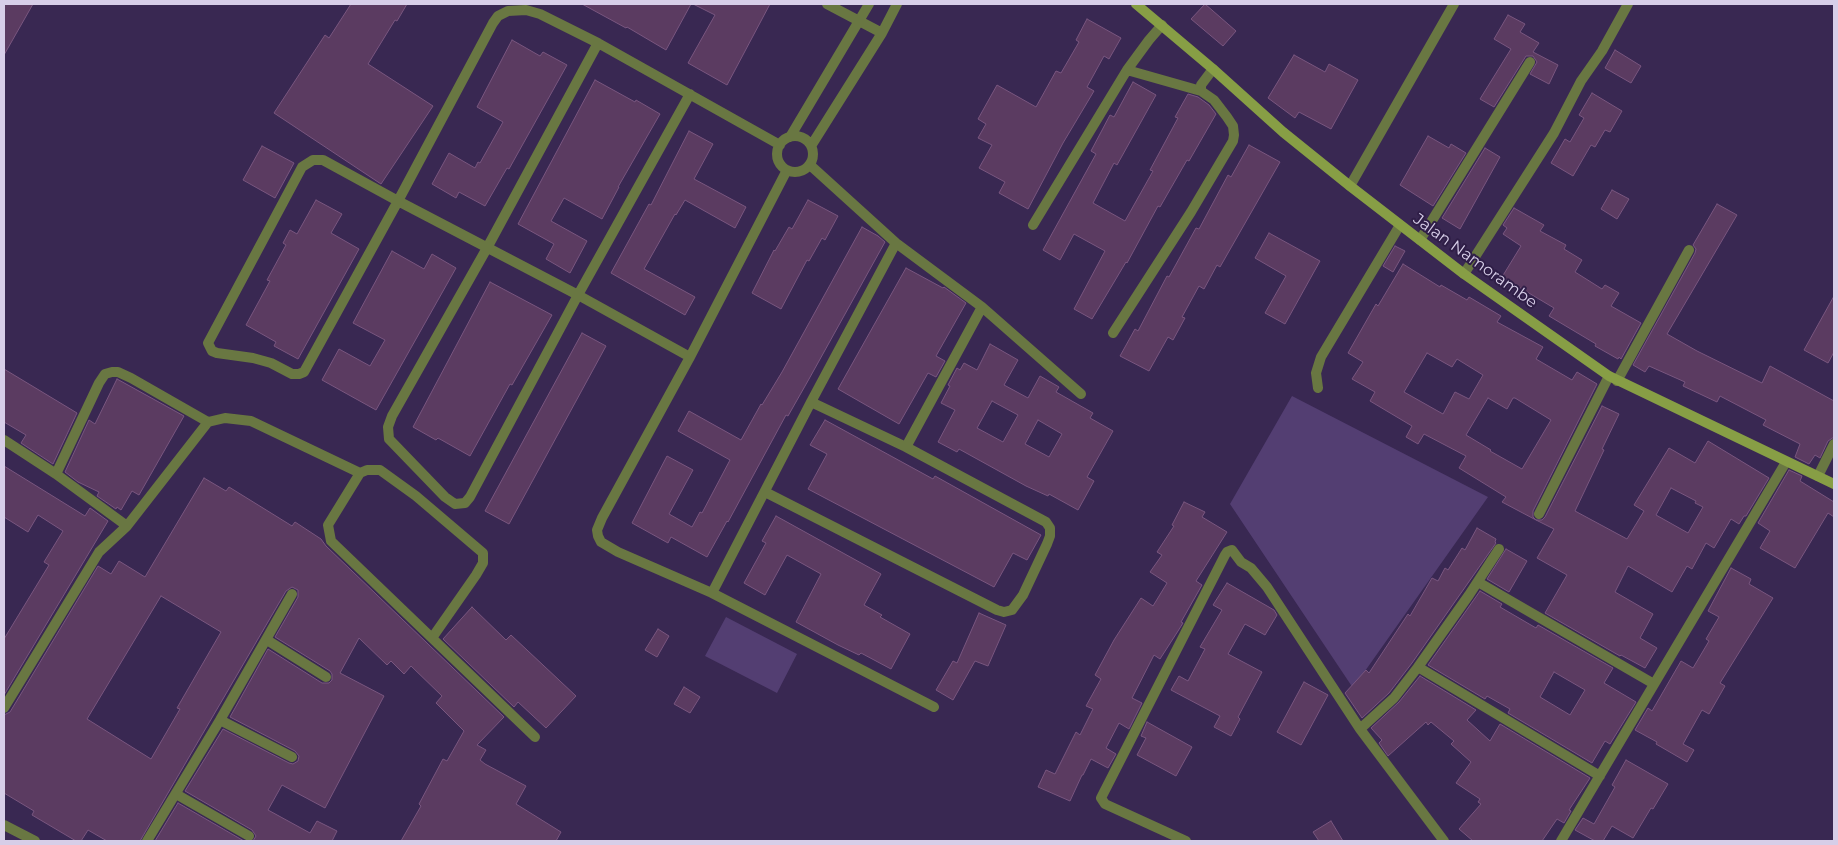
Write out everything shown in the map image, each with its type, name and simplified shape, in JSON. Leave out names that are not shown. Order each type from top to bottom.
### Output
[{"type":"main road","name":"Jalan Namorambe","points":[[1136,4],[1213,69],[1283,132],[1350,186],[1464,274],[1613,378],[1834,484]]},
{"type":"street","points":[[826,4],[882,33]]},
{"type":"street","points":[[790,137],[800,137],[811,146],[813,154],[810,165],[802,171],[792,172],[787,170],[779,160],[778,152],[780,145],[790,137],[868,4]]},
{"type":"street","points":[[811,146],[882,33],[897,4]]},
{"type":"street","points":[[1350,186],[1454,4]]},
{"type":"street","points":[[1464,274],[1554,134],[1581,81],[1602,51],[1628,4]]},
{"type":"street","points":[[690,357],[578,295],[486,248],[398,201],[327,162],[313,160],[302,167],[210,340],[209,346],[217,353],[253,358],[292,374],[304,372],[398,201],[492,23],[498,16],[508,11],[516,10],[540,14],[598,43],[780,145]]},
{"type":"street","points":[[1033,225],[1128,70],[1162,25]]},
{"type":"street","points":[[598,43],[392,416],[388,427],[389,439],[445,497],[455,504],[465,503],[470,497],[578,295],[690,94]]},
{"type":"street","points":[[1420,240],[1530,62]]},
{"type":"street","points":[[1201,91],[1201,85],[1213,69]]},
{"type":"street","points":[[1113,333],[1191,212],[1233,141],[1234,135],[1227,117],[1214,100],[1201,91],[1128,70]]},
{"type":"street","points":[[810,165],[896,243],[982,307],[1081,394]]},
{"type":"street","points":[[787,170],[690,357],[602,518],[598,530],[602,542],[618,552],[712,594],[934,707]]},
{"type":"street","points":[[1318,388],[1316,373],[1321,357],[1400,225]]},
{"type":"street","points":[[712,594],[896,243]]},
{"type":"street","points":[[1539,514],[1613,378],[1690,250]]},
{"type":"street","points":[[906,447],[982,307]]},
{"type":"street","points":[[56,474],[99,382],[105,374],[118,372],[208,422]]},
{"type":"street","points":[[765,492],[990,607],[1004,612],[1012,610],[1023,595],[1050,536],[1050,528],[1046,522],[906,447],[811,402]]},
{"type":"street","points":[[4,708],[99,552],[127,526],[208,422],[225,418],[250,421],[360,473]]},
{"type":"street","points":[[4,440],[56,474],[127,526]]},
{"type":"street","points":[[1818,476],[1834,444]]},
{"type":"street","points":[[1561,841],[1786,462]]},
{"type":"street","points":[[432,638],[484,563],[483,553],[416,496],[388,475],[374,469],[367,470],[360,473],[328,525],[331,541],[432,638],[535,736]]},
{"type":"street","points":[[1360,729],[1394,698],[1418,667],[1499,549]]},
{"type":"street","points":[[1186,841],[1105,804],[1101,798],[1227,552],[1232,550],[1238,559],[1251,568],[1262,580],[1360,729],[1444,841]]},
{"type":"street","points":[[1478,582],[1654,684]]},
{"type":"street","points":[[147,841],[267,640],[292,594]]},
{"type":"street","points":[[267,640],[326,677]]},
{"type":"street","points":[[1418,667],[1600,776]]},
{"type":"street","points":[[220,720],[292,757]]},
{"type":"street","points":[[176,794],[249,836]]},
{"type":"street","points":[[4,825],[34,841]]},
{"type":"shaded area","points":[[1292,396],[1488,497],[1353,688],[1230,504]]},
{"type":"shaded area","points":[[726,617],[797,654],[777,693],[705,656]]},
{"type":"building","points":[[4,4],[33,4],[4,55]]},
{"type":"building","points":[[351,4],[407,4],[368,64],[433,106],[381,184],[274,113],[325,35],[329,38]]},
{"type":"building","points":[[582,4],[691,4],[666,50]]},
{"type":"building","points":[[693,4],[770,4],[727,85],[688,63],[715,15]]},
{"type":"building","points":[[1205,4],[1236,31],[1223,46],[1191,19]]},
{"type":"building","points":[[1508,15],[1525,24],[1520,32],[1539,43],[1533,52],[1558,65],[1549,84],[1530,74],[1537,62],[1533,56],[1526,56],[1494,107],[1480,99],[1511,49],[1494,39]]},
{"type":"building","points":[[1087,19],[1121,38],[1109,59],[1104,56],[1087,87],[1094,91],[1063,143],[1028,209],[999,193],[1005,182],[979,168],[992,145],[978,138],[986,124],[978,119],[997,85],[1036,107],[1056,71],[1061,73],[1079,42],[1076,40]]},
{"type":"building","points":[[512,40],[540,56],[543,52],[567,65],[509,169],[507,168],[485,206],[459,192],[456,198],[432,184],[449,153],[475,168],[478,162],[480,163],[503,122],[477,107]]},
{"type":"building","points":[[1615,50],[1641,66],[1631,83],[1605,68]]},
{"type":"building","points":[[1294,55],[1325,72],[1329,64],[1358,80],[1331,129],[1299,112],[1295,118],[1268,98]]},
{"type":"building","points":[[595,80],[660,114],[602,219],[564,198],[551,221],[587,241],[570,273],[546,259],[554,244],[518,224]]},
{"type":"building","points":[[1133,82],[1156,95],[1117,165],[1114,163],[1093,203],[1125,221],[1153,171],[1150,170],[1178,118],[1175,117],[1188,94],[1198,97],[1209,105],[1216,114],[1160,207],[1158,206],[1127,263],[1092,319],[1074,309],[1105,251],[1074,234],[1060,260],[1043,250],[1096,154],[1091,151],[1110,115],[1114,117]]},
{"type":"building","points":[[1592,93],[1622,111],[1610,132],[1605,130],[1595,147],[1591,145],[1573,176],[1551,163],[1565,139],[1570,142],[1584,118],[1579,115]]},
{"type":"building","points":[[689,131],[713,144],[694,179],[746,207],[735,228],[685,200],[675,214],[644,269],[695,297],[685,315],[611,273],[649,204],[651,205]]},
{"type":"building","points":[[1428,136],[1449,148],[1451,144],[1466,153],[1433,206],[1400,185]]},
{"type":"building","points":[[1249,145],[1280,162],[1220,267],[1217,265],[1204,289],[1199,286],[1182,317],[1185,318],[1173,340],[1168,337],[1149,371],[1120,356],[1135,329],[1138,331],[1167,276],[1169,277],[1196,228],[1199,229],[1228,175],[1231,177]]},
{"type":"building","points":[[262,146],[294,163],[275,198],[243,180]]},
{"type":"building","points":[[1485,148],[1500,157],[1460,229],[1442,218]]},
{"type":"building","points":[[1612,190],[1629,199],[1617,219],[1601,209]]},
{"type":"building","points":[[316,200],[342,214],[331,233],[359,249],[298,359],[274,346],[276,342],[246,325],[270,281],[267,280],[286,245],[283,243],[290,230],[297,234]]},
{"type":"building","points":[[808,200],[838,216],[825,240],[822,238],[809,261],[807,260],[781,309],[752,293],[774,250],[789,227],[792,229]]},
{"type":"building","points":[[1717,204],[1737,215],[1667,334],[1762,383],[1770,366],[1834,401],[1834,437],[1828,441],[1820,458],[1815,455],[1809,464],[1795,457],[1800,444],[1763,425],[1766,420],[1720,396],[1717,402],[1683,386],[1685,382],[1649,366],[1645,372],[1633,365],[1695,253],[1696,249],[1693,245]]},
{"type":"building","points":[[1514,208],[1544,225],[1540,231],[1566,245],[1564,249],[1582,260],[1575,272],[1602,289],[1605,285],[1619,293],[1611,306],[1641,323],[1621,359],[1595,346],[1596,344],[1549,316],[1554,308],[1502,277],[1521,246],[1503,234],[1507,228],[1503,225]]},
{"type":"building","points":[[862,227],[885,242],[707,557],[671,537],[668,543],[632,523],[667,456],[693,470],[669,514],[692,527],[700,512],[702,513],[730,460],[678,431],[689,411],[741,440],[782,372]]},
{"type":"building","points":[[1269,233],[1320,261],[1285,324],[1265,313],[1286,276],[1255,258]]},
{"type":"building","points":[[1395,246],[1405,251],[1393,272],[1383,266]]},
{"type":"building","points":[[392,251],[424,269],[432,254],[456,268],[376,410],[322,380],[339,349],[370,366],[385,340],[353,323]]},
{"type":"building","points":[[1403,264],[1440,287],[1441,285],[1467,300],[1469,297],[1501,316],[1497,322],[1543,347],[1536,359],[1572,380],[1577,372],[1597,384],[1533,511],[1533,517],[1536,520],[1502,502],[1506,497],[1459,468],[1466,456],[1424,434],[1418,444],[1406,437],[1412,426],[1370,401],[1375,392],[1352,379],[1363,362],[1348,353],[1376,304],[1378,306]],"holes":[[[1427,353],[1452,367],[1457,359],[1483,375],[1469,399],[1455,392],[1443,414],[1404,392]],[[1488,398],[1507,409],[1513,398],[1515,398],[1551,420],[1522,469],[1466,435]]]},
{"type":"building","points":[[906,268],[944,287],[966,303],[936,356],[945,361],[936,377],[928,373],[899,424],[838,389]]},
{"type":"building","points":[[490,282],[552,315],[512,385],[510,384],[470,456],[438,438],[436,440],[413,427]]},
{"type":"building","points":[[1834,296],[1834,352],[1828,363],[1804,350]]},
{"type":"building","points":[[582,333],[606,346],[509,524],[485,511]]},
{"type":"building","points":[[990,344],[1018,360],[1004,385],[1028,398],[1040,376],[1059,387],[1056,392],[1093,413],[1090,418],[1113,431],[1087,477],[1094,481],[1078,510],[1049,494],[1048,496],[1026,486],[959,449],[957,452],[938,442],[955,410],[941,403],[957,368],[960,370],[964,363],[977,370]],"holes":[[[992,401],[1018,415],[1003,442],[977,428]],[[1038,420],[1062,434],[1049,457],[1025,444]]]},
{"type":"building","points":[[4,369],[77,413],[53,464],[21,443],[26,435],[4,422]]},
{"type":"building","points":[[117,379],[184,416],[139,495],[132,491],[121,510],[117,507],[116,509],[97,496],[99,492],[78,482],[65,472],[89,420],[95,424]]},
{"type":"building","points":[[1602,406],[1619,414],[1575,511],[1627,539],[1644,511],[1634,505],[1669,448],[1695,463],[1708,441],[1769,478],[1746,516],[1744,516],[1739,524],[1731,519],[1714,548],[1706,543],[1692,569],[1687,566],[1672,592],[1628,566],[1615,592],[1653,614],[1640,638],[1657,648],[1645,668],[1620,656],[1545,613],[1567,575],[1537,558],[1554,529],[1536,520],[1542,520]],"holes":[[[1671,488],[1696,501],[1695,503],[1703,507],[1688,533],[1656,515]]]},
{"type":"building","points":[[825,420],[933,479],[935,476],[1041,535],[1027,560],[1013,553],[994,587],[808,489],[827,454],[810,445]]},
{"type":"building","points":[[4,466],[85,516],[90,508],[108,521],[4,695],[4,639],[49,565],[44,562],[63,531],[38,515],[28,532],[4,517]]},
{"type":"building","points":[[1789,470],[1802,476],[1800,481],[1834,502],[1834,517],[1828,513],[1795,568],[1760,548],[1770,531],[1758,523]]},
{"type":"building","points":[[204,478],[226,491],[229,487],[292,526],[295,522],[321,539],[326,546],[504,717],[477,745],[486,750],[480,760],[526,786],[516,804],[561,832],[556,841],[401,841],[421,806],[419,804],[443,759],[447,761],[464,731],[436,703],[442,696],[411,666],[404,674],[391,661],[387,665],[359,638],[340,673],[384,696],[325,808],[282,785],[268,810],[310,833],[317,821],[337,831],[332,841],[253,841],[256,836],[252,830],[185,791],[223,729],[289,763],[293,764],[298,761],[299,756],[295,751],[230,717],[268,649],[322,683],[329,683],[332,680],[330,671],[275,637],[298,597],[298,590],[292,587],[286,591],[140,841],[107,841],[88,830],[81,841],[76,841],[32,815],[34,811],[4,793],[4,715],[10,712],[98,566],[111,574],[119,561],[145,577]],"holes":[[[161,596],[221,632],[177,708],[180,709],[151,759],[87,719]]]},
{"type":"building","points":[[1184,502],[1205,512],[1202,517],[1227,532],[1196,581],[1202,585],[1181,622],[1183,623],[1160,659],[1154,655],[1132,698],[1142,703],[1129,729],[1119,723],[1106,748],[1116,754],[1108,768],[1091,759],[1070,801],[1038,787],[1046,770],[1055,774],[1076,732],[1080,735],[1093,709],[1086,706],[1101,679],[1095,675],[1114,640],[1141,598],[1153,606],[1167,583],[1150,572],[1162,555],[1157,552],[1174,526],[1172,525]]},
{"type":"building","points":[[776,516],[881,574],[864,605],[882,615],[880,617],[910,634],[891,669],[861,653],[859,655],[838,645],[796,622],[821,574],[787,555],[765,595],[744,583],[766,543],[762,541]]},
{"type":"building","points":[[1477,528],[1496,539],[1496,543],[1412,663],[1389,693],[1362,718],[1345,693],[1366,670],[1369,673],[1408,614],[1410,616],[1432,578],[1438,581],[1445,568],[1448,570],[1462,548],[1465,550]]},
{"type":"building","points":[[1506,549],[1527,561],[1509,592],[1487,579]]},
{"type":"building","points":[[1731,568],[1751,579],[1749,584],[1773,598],[1720,683],[1725,686],[1709,714],[1702,710],[1683,744],[1694,750],[1687,762],[1635,730],[1648,708],[1652,711],[1681,661],[1693,668],[1709,641],[1706,639],[1719,617],[1708,611]]},
{"type":"building","points":[[1227,583],[1274,610],[1277,615],[1265,635],[1245,624],[1228,654],[1262,672],[1238,717],[1240,719],[1231,736],[1214,727],[1220,716],[1171,690],[1179,676],[1188,681],[1205,649],[1200,647],[1222,610],[1213,605]]},
{"type":"building","points":[[1480,591],[1502,604],[1500,607],[1536,628],[1538,625],[1613,668],[1604,683],[1636,702],[1610,744],[1605,741],[1592,763],[1508,713],[1510,709],[1487,696],[1485,699],[1428,665]],"holes":[[[1554,672],[1585,690],[1570,715],[1540,697]]]},
{"type":"building","points":[[472,607],[506,640],[511,635],[576,696],[546,728],[518,702],[514,707],[443,639]]},
{"type":"building","points":[[979,613],[1006,625],[988,666],[975,661],[953,700],[936,690],[953,661],[957,663]]},
{"type":"building","points":[[658,629],[669,636],[657,657],[645,650]]},
{"type":"building","points":[[1420,676],[1476,710],[1467,720],[1490,741],[1500,724],[1590,778],[1569,810],[1571,811],[1564,823],[1557,819],[1542,841],[1473,841],[1459,829],[1481,804],[1478,802],[1480,799],[1456,783],[1471,762],[1451,744],[1454,741],[1431,722],[1428,725],[1426,722],[1388,756],[1379,743],[1382,740],[1371,728],[1399,702]]},
{"type":"building","points":[[1304,682],[1328,695],[1301,745],[1277,732]]},
{"type":"building","points":[[684,687],[700,697],[690,713],[674,704]]},
{"type":"building","points":[[1147,722],[1192,747],[1176,776],[1137,755],[1146,738],[1141,736]]},
{"type":"building","points":[[1626,760],[1668,784],[1633,838],[1612,826],[1603,841],[1595,841],[1575,830],[1583,818],[1594,824],[1615,787],[1612,785]]},
{"type":"building","points":[[178,803],[244,841],[155,841]]},
{"type":"building","points":[[1331,821],[1343,841],[1319,841],[1313,832]]}]
